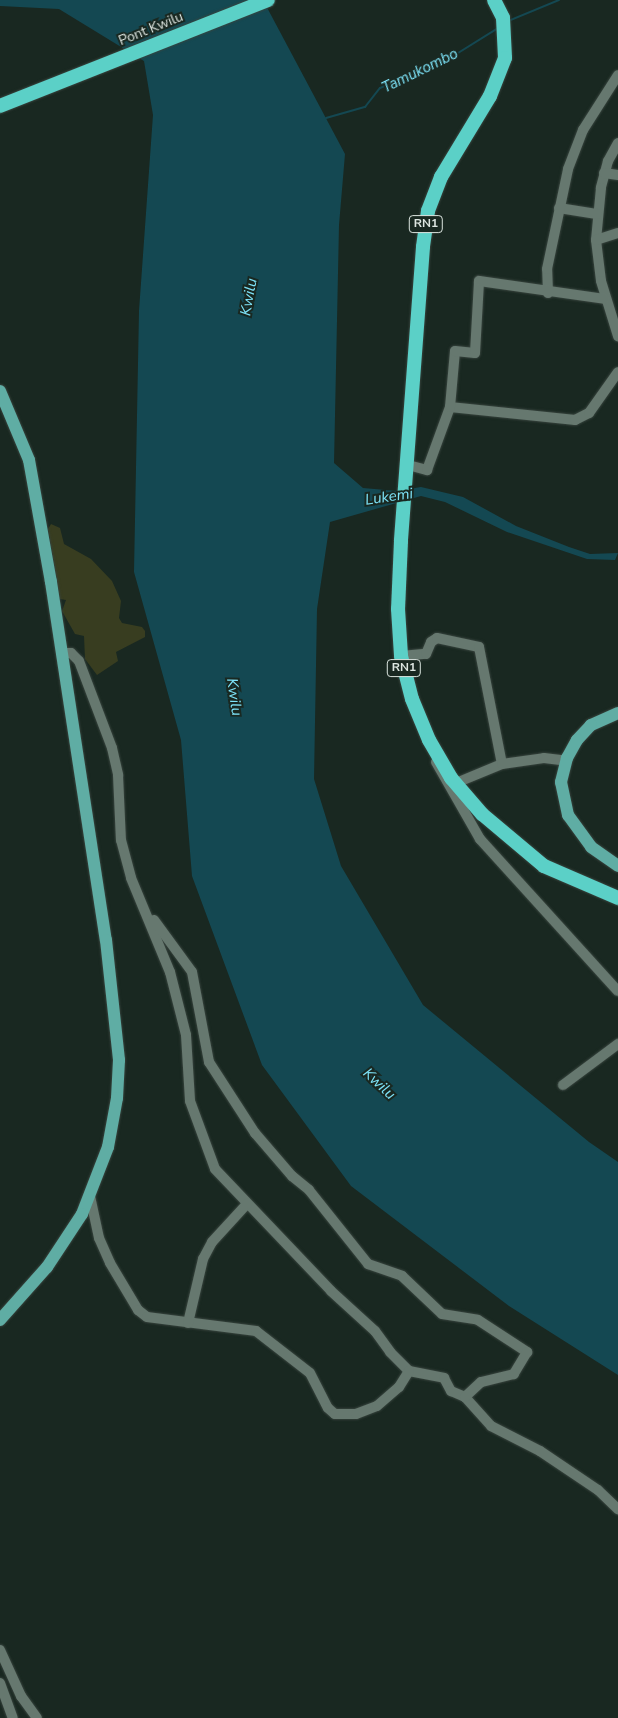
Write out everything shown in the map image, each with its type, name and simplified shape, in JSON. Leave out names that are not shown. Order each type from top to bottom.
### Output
[{"type":"highway","name":"Pont Kwilu","points":[[0,106],[268,0]]},
{"type":"highway","name":"RN1","points":[[494,0],[503,18],[505,35],[505,58],[500,78],[441,177],[428,211],[401,541],[398,609],[400,656],[419,720],[456,783],[482,814],[525,853],[575,882],[618,898]]},
{"type":"main road","points":[[0,390],[28,460],[62,653],[118,1038],[114,1120],[102,1165],[90,1195],[82,1214],[47,1267],[0,1320]]},
{"type":"main road","points":[[618,713],[591,725],[577,740],[566,761],[562,782],[568,815],[590,847],[618,866]]},
{"type":"street","points":[[548,293],[547,269],[568,169],[583,130],[618,75]]},
{"type":"street","points":[[618,143],[604,173],[597,214],[596,240],[606,299],[618,336]]},
{"type":"street","points":[[604,173],[618,175]]},
{"type":"street","points":[[559,208],[597,214]]},
{"type":"street","points":[[596,240],[618,233]]},
{"type":"street","points":[[408,467],[427,470],[450,407],[455,352],[475,353],[479,280],[548,293],[606,299]]},
{"type":"street","points":[[450,407],[581,419],[589,413],[618,372]]},
{"type":"street","points":[[400,656],[426,654],[431,642],[437,638],[479,647],[502,764]]},
{"type":"street","points":[[62,653],[71,653],[80,661],[112,748],[118,775],[121,840],[131,878],[164,955],[183,1018],[188,1049],[190,1101],[207,1154],[215,1169],[247,1204],[375,1331],[390,1352],[409,1371],[440,1376],[451,1391],[465,1397],[491,1426],[540,1451],[598,1490],[618,1509]]},
{"type":"street","points":[[419,720],[442,776],[480,839],[618,991]]},
{"type":"street","points":[[456,783],[502,764],[544,758],[566,761]]},
{"type":"street","points":[[144,910],[186,959],[192,972],[209,1062],[254,1133],[292,1176],[310,1190],[368,1264],[402,1276],[442,1314],[478,1320],[527,1352],[514,1374],[481,1382],[465,1397]]},
{"type":"street","points":[[563,1085],[618,1044]]},
{"type":"street","points":[[90,1195],[99,1238],[138,1310],[147,1317],[249,1329],[271,1340],[310,1373],[328,1408],[335,1414],[356,1414],[377,1406],[399,1387],[409,1371]]},
{"type":"street","points":[[188,1322],[203,1259],[212,1242],[247,1204]]},
{"type":"street","points":[[0,1650],[21,1696],[37,1718]]},
{"type":"street","points":[[0,1684],[13,1718]]},
{"type":"green space","points":[[51,524],[60,528],[64,544],[91,559],[112,581],[121,601],[119,618],[122,623],[142,627],[145,631],[145,637],[116,652],[118,661],[97,675],[85,659],[84,636],[75,634],[62,611],[66,600],[60,599],[48,529]]},
{"type":"water","points":[[0,0],[263,0],[345,154],[339,225],[334,463],[363,488],[397,491],[421,487],[463,497],[516,526],[569,547],[590,554],[618,553],[615,560],[587,559],[507,532],[445,502],[421,496],[330,522],[317,609],[314,779],[341,866],[423,1005],[589,1142],[618,1162],[618,1375],[509,1306],[351,1186],[262,1065],[192,876],[181,740],[134,572],[139,311],[153,115],[144,61],[59,9],[0,6]]},
{"type":"waterway","name":"Tamukombo","points":[[508,21],[559,0]]},
{"type":"waterway","name":"Tamukombo","points":[[326,118],[365,107],[380,88],[450,58],[498,28]]},
{"type":"water label","name":"Kwilu","points":[[249,297]]},
{"type":"water label","name":"Lukemi","points":[[389,497]]},
{"type":"water label","name":"Kwilu","points":[[234,697]]},
{"type":"water label","name":"Kwilu","points":[[379,1084]]}]
